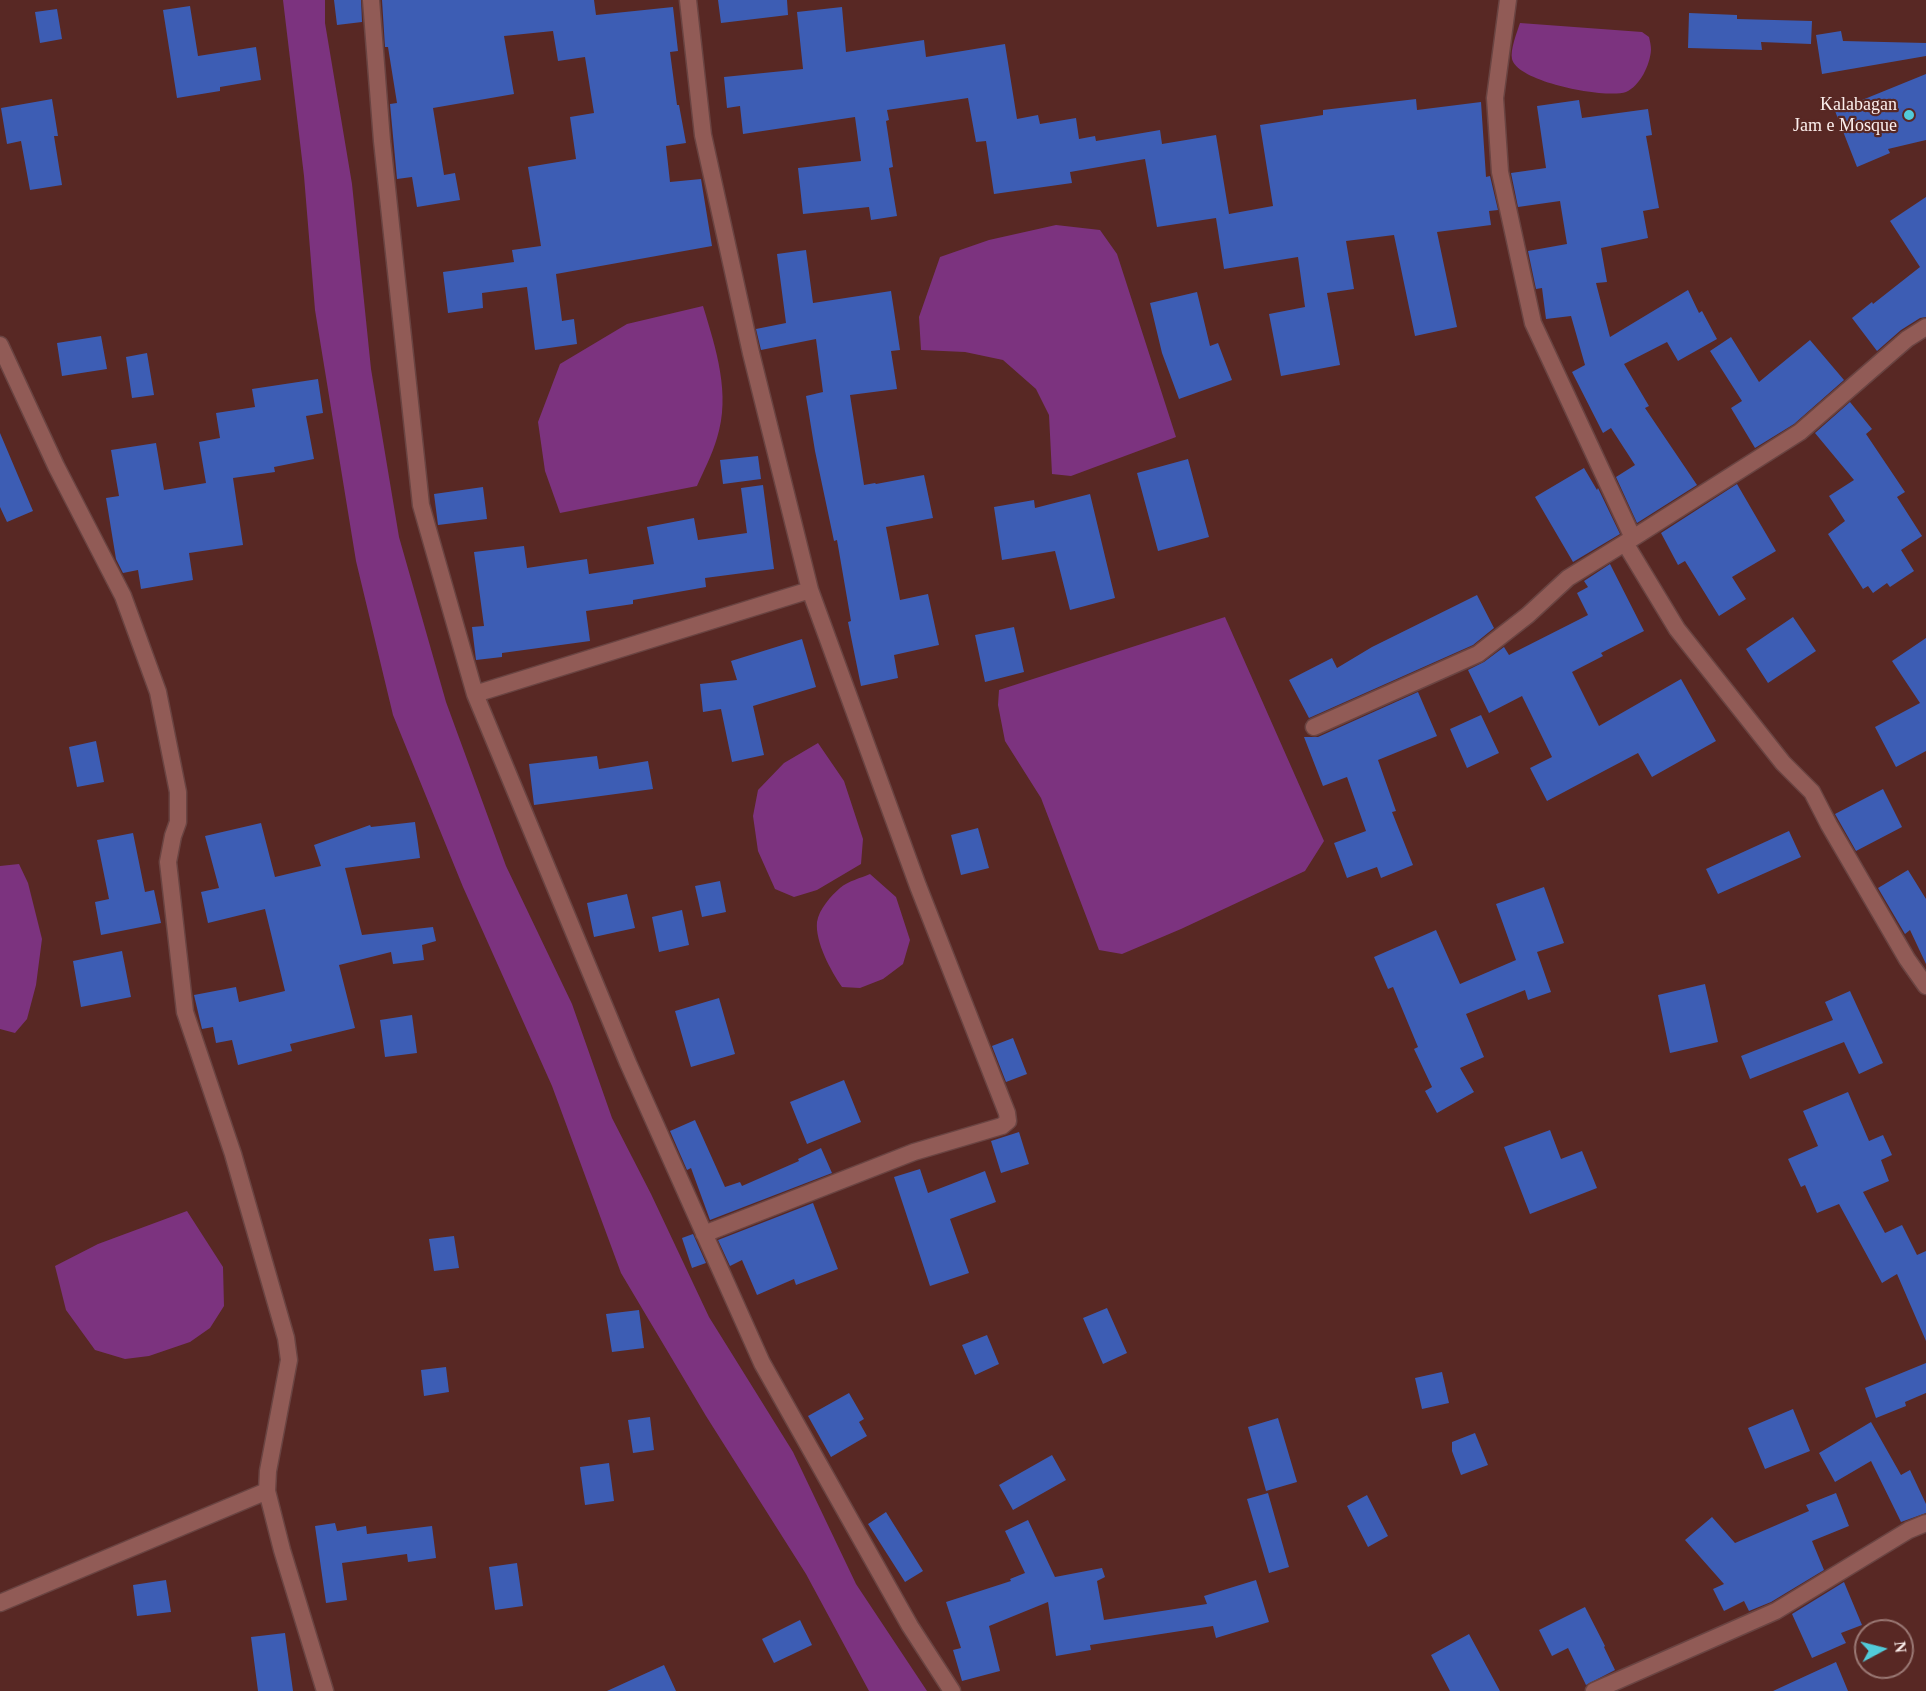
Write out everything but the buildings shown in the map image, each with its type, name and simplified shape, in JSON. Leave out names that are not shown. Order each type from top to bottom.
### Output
[{"type":"street","points":[[371,0],[382,141],[420,496],[475,694],[628,1063],[762,1363],[910,1626],[952,1691]]},
{"type":"street","points":[[688,0],[703,135],[751,352],[810,590],[918,886],[1007,1113],[1008,1121],[1002,1126],[914,1152],[704,1234]]},
{"type":"street","points":[[1508,0],[1495,98],[1500,171],[1533,323],[1629,541],[1677,629],[1783,764],[1812,792],[1906,959],[1926,986]]},
{"type":"street","points":[[1314,727],[1478,654],[1528,615],[1568,578],[1800,432],[1907,339],[1926,327]]},
{"type":"street","points":[[0,345],[56,466],[123,596],[158,692],[178,792],[178,822],[168,862],[185,1011],[233,1154],[286,1338],[289,1360],[268,1470],[267,1491],[282,1550],[325,1691]]},
{"type":"street","points":[[475,694],[810,590]]},
{"type":"street","points":[[0,1602],[267,1491]]},
{"type":"street","points":[[1594,1691],[1776,1611],[1909,1530],[1926,1523]]},
{"type":"shaded area","points":[[283,0],[325,0],[325,23],[352,184],[371,369],[399,537],[446,702],[506,866],[572,1004],[612,1118],[709,1317],[793,1452],[856,1584],[927,1691],[869,1691],[806,1574],[706,1416],[621,1273],[552,1086],[463,887],[393,715],[356,561],[315,310],[304,176]]},
{"type":"shaded area","points":[[1520,23],[1642,32],[1650,40],[1649,62],[1640,80],[1626,92],[1600,93],[1563,87],[1529,75],[1512,59],[1513,46]]},
{"type":"shaded area","points":[[1056,225],[1100,230],[1117,254],[1176,437],[1071,476],[1052,474],[1049,415],[1036,389],[1003,360],[965,352],[921,350],[919,317],[940,257],[989,240]]},
{"type":"shaded area","points":[[703,306],[720,372],[723,405],[717,438],[697,486],[560,513],[545,471],[538,422],[560,364],[627,324]]},
{"type":"shaded area","points":[[1225,617],[1324,841],[1305,871],[1122,954],[1099,950],[1041,798],[1005,741],[998,705],[999,690]]},
{"type":"shaded area","points":[[818,743],[844,781],[863,839],[861,864],[817,890],[794,897],[775,889],[758,851],[753,816],[758,790],[784,763]]},
{"type":"shaded area","points":[[19,864],[28,883],[42,939],[36,985],[27,1019],[15,1033],[0,1029],[0,866]]},
{"type":"shaded area","points":[[870,874],[896,897],[910,940],[903,964],[883,979],[860,988],[842,987],[821,947],[817,930],[818,917],[826,903],[840,888]]},
{"type":"shaded area","points":[[187,1211],[223,1267],[224,1306],[210,1328],[190,1342],[149,1356],[125,1359],[95,1350],[66,1310],[55,1266],[98,1244]]},
{"type":"place","name":"Kalabagan Jam e Mosque","points":[[1909,115]]}]
